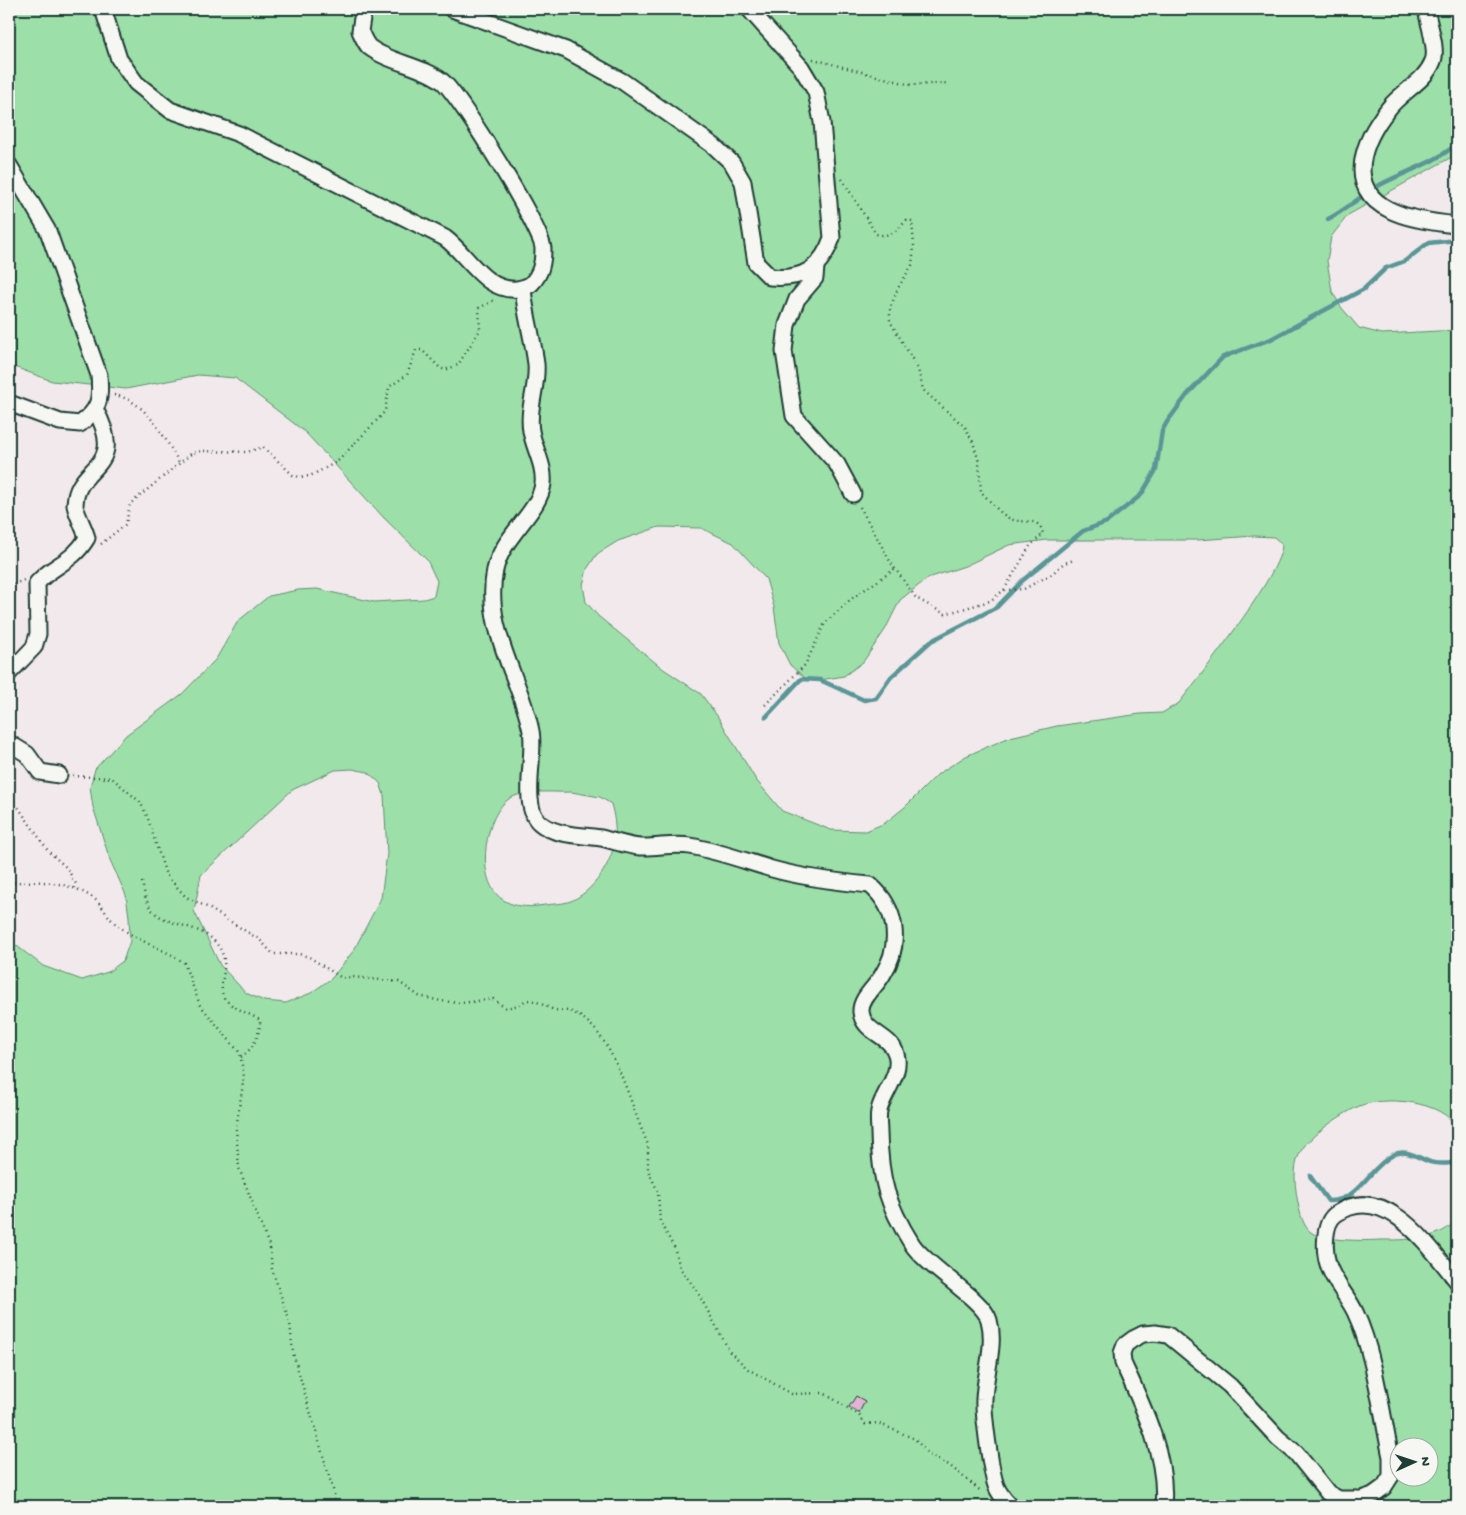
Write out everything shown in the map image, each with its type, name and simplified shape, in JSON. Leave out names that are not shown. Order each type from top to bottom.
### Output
[{"type":"street","points":[[103,9],[118,59],[136,83],[170,110],[239,134],[445,238],[458,248],[492,284],[505,289],[529,286],[538,276],[543,262],[543,243],[535,225],[462,103],[442,81],[368,46],[360,31],[363,12],[366,9]]},
{"type":"street","points":[[452,9],[566,50],[622,81],[714,146],[732,163],[743,182],[756,263],[770,277],[796,277],[816,267],[827,252],[832,238],[822,122],[816,92],[797,62],[749,9]]},
{"type":"street","points":[[1426,9],[1434,59],[1427,73],[1390,106],[1373,131],[1364,149],[1363,184],[1370,194],[1391,211],[1457,225]]},
{"type":"street","points":[[9,165],[48,231],[100,375],[101,392],[92,415],[80,424],[60,422],[9,404]]},
{"type":"street","points":[[816,267],[815,278],[797,299],[787,325],[784,351],[794,416],[837,464],[853,494]]},
{"type":"street","points":[[523,288],[536,364],[536,389],[530,413],[531,431],[539,457],[543,484],[537,500],[500,553],[493,586],[493,608],[500,639],[532,732],[530,799],[532,814],[546,828],[560,832],[641,847],[667,844],[687,845],[730,854],[773,869],[815,879],[870,885],[888,905],[895,940],[890,960],[884,974],[861,1005],[861,1014],[866,1026],[891,1044],[896,1053],[898,1063],[879,1109],[880,1168],[892,1211],[913,1246],[939,1273],[984,1308],[989,1319],[991,1342],[984,1400],[993,1472],[997,1488],[1006,1501]]},
{"type":"street","points":[[9,673],[34,647],[38,634],[37,583],[48,571],[58,568],[76,555],[88,538],[75,504],[81,484],[101,463],[106,451],[106,437],[95,409]]},
{"type":"street","points":[[9,743],[27,754],[40,772],[60,775]]},
{"type":"street","points":[[1163,1506],[1160,1467],[1151,1430],[1123,1363],[1122,1353],[1125,1345],[1143,1334],[1155,1332],[1168,1335],[1230,1386],[1278,1438],[1296,1454],[1328,1493],[1339,1499],[1361,1499],[1373,1495],[1384,1488],[1391,1476],[1391,1457],[1367,1347],[1356,1314],[1328,1265],[1327,1227],[1334,1215],[1352,1207],[1362,1203],[1378,1206],[1395,1216],[1413,1231],[1457,1281]]},
{"type":"path","points":[[797,62],[809,58],[911,85],[948,83]]},
{"type":"path","points":[[841,176],[876,234],[882,236],[893,234],[907,220],[912,221],[914,246],[912,264],[898,288],[890,309],[890,321],[918,369],[923,390],[927,396],[949,412],[969,434],[979,462],[981,492],[1011,520],[1035,522],[1041,527],[1043,534],[1030,546],[1004,590],[990,602],[945,614],[916,598],[896,569],[853,494]]},
{"type":"path","points":[[88,538],[97,544],[101,544],[126,524],[130,504],[180,462],[202,451],[236,453],[263,447],[284,468],[299,477],[310,476],[338,462],[385,411],[388,387],[406,375],[416,350],[422,350],[440,368],[445,370],[458,365],[480,330],[480,308],[500,297],[505,289]]},
{"type":"path","points":[[101,392],[126,397],[154,422],[180,462]]},
{"type":"path","points":[[1004,590],[1024,589],[1052,574],[1064,563],[1074,560]]},
{"type":"path","points":[[765,705],[805,665],[824,623],[851,599],[896,569]]},
{"type":"path","points":[[60,775],[112,778],[144,807],[163,868],[186,897],[207,907],[260,940],[273,954],[299,954],[309,957],[342,978],[354,977],[399,982],[420,996],[429,999],[461,1003],[493,999],[506,1008],[519,1005],[526,1000],[532,1000],[552,1009],[576,1013],[598,1032],[614,1059],[648,1145],[648,1170],[658,1192],[660,1222],[674,1247],[680,1268],[697,1291],[730,1352],[748,1369],[792,1394],[824,1393],[859,1415],[865,1424],[878,1423],[915,1440],[929,1455],[949,1465],[985,1494],[1006,1501]]},
{"type":"path","points":[[9,804],[18,807],[50,852],[66,868],[76,884],[74,888]]},
{"type":"path","points":[[9,883],[30,880],[74,888],[95,899],[114,923],[125,931],[184,963],[200,1005],[228,1037],[241,1057],[244,1077],[236,1129],[239,1168],[270,1248],[272,1269],[290,1323],[293,1352],[334,1493],[335,1506]]},
{"type":"path","points":[[142,882],[146,899],[152,910],[208,935],[224,954],[226,963],[221,991],[223,996],[231,1005],[260,1020],[260,1030],[245,1055],[241,1057]]},
{"type":"green space","points":[[9,9],[1457,9],[1457,154],[1348,215],[1331,237],[1327,261],[1332,291],[1341,307],[1359,328],[1382,334],[1457,330],[1457,1129],[1450,1119],[1427,1106],[1396,1101],[1368,1103],[1357,1107],[1326,1126],[1305,1145],[1296,1163],[1295,1183],[1302,1220],[1312,1233],[1326,1238],[1400,1240],[1422,1238],[1451,1226],[1457,1218],[1457,1506],[9,1506],[9,940],[43,966],[82,980],[108,972],[123,961],[130,941],[126,895],[110,860],[93,807],[90,787],[95,769],[126,735],[182,694],[216,659],[238,621],[269,596],[298,590],[317,589],[374,602],[424,599],[434,596],[437,581],[427,560],[384,518],[305,432],[235,378],[198,375],[126,389],[52,381],[9,365]],"holes":[[[659,527],[701,528],[733,543],[766,579],[774,607],[779,643],[790,665],[805,678],[820,680],[844,676],[863,662],[885,630],[900,600],[928,578],[965,566],[1009,545],[1047,540],[1197,540],[1254,536],[1274,537],[1282,544],[1279,558],[1269,577],[1239,624],[1179,703],[1162,713],[1140,714],[1057,726],[1010,737],[966,756],[938,774],[905,807],[885,823],[866,831],[831,830],[782,811],[756,780],[718,717],[701,694],[662,668],[598,616],[586,602],[583,585],[587,569],[597,554],[618,541]],[[352,769],[368,772],[380,783],[384,795],[387,854],[381,898],[354,950],[332,978],[311,993],[286,1003],[264,1001],[246,993],[220,965],[194,911],[201,875],[292,790],[335,770]],[[536,792],[571,792],[600,797],[611,804],[615,838],[606,867],[593,885],[577,898],[568,902],[520,906],[505,901],[495,893],[489,882],[486,868],[487,838],[497,812],[505,802],[519,795]]]},
{"type":"building","points":[[856,1396],[865,1401],[859,1413],[849,1407]]},
{"type":"waterway","points":[[1328,219],[1376,187],[1439,157],[1457,143]]},
{"type":"waterway","points":[[766,717],[801,679],[820,680],[864,700],[876,698],[891,677],[931,641],[997,607],[1022,581],[1083,531],[1107,522],[1141,495],[1156,470],[1162,431],[1167,422],[1187,395],[1223,357],[1271,339],[1364,289],[1386,268],[1405,261],[1428,243],[1457,240]]},
{"type":"waterway","points":[[1310,1176],[1328,1201],[1339,1200],[1348,1196],[1384,1161],[1398,1153],[1412,1154],[1433,1163],[1457,1163]]}]
